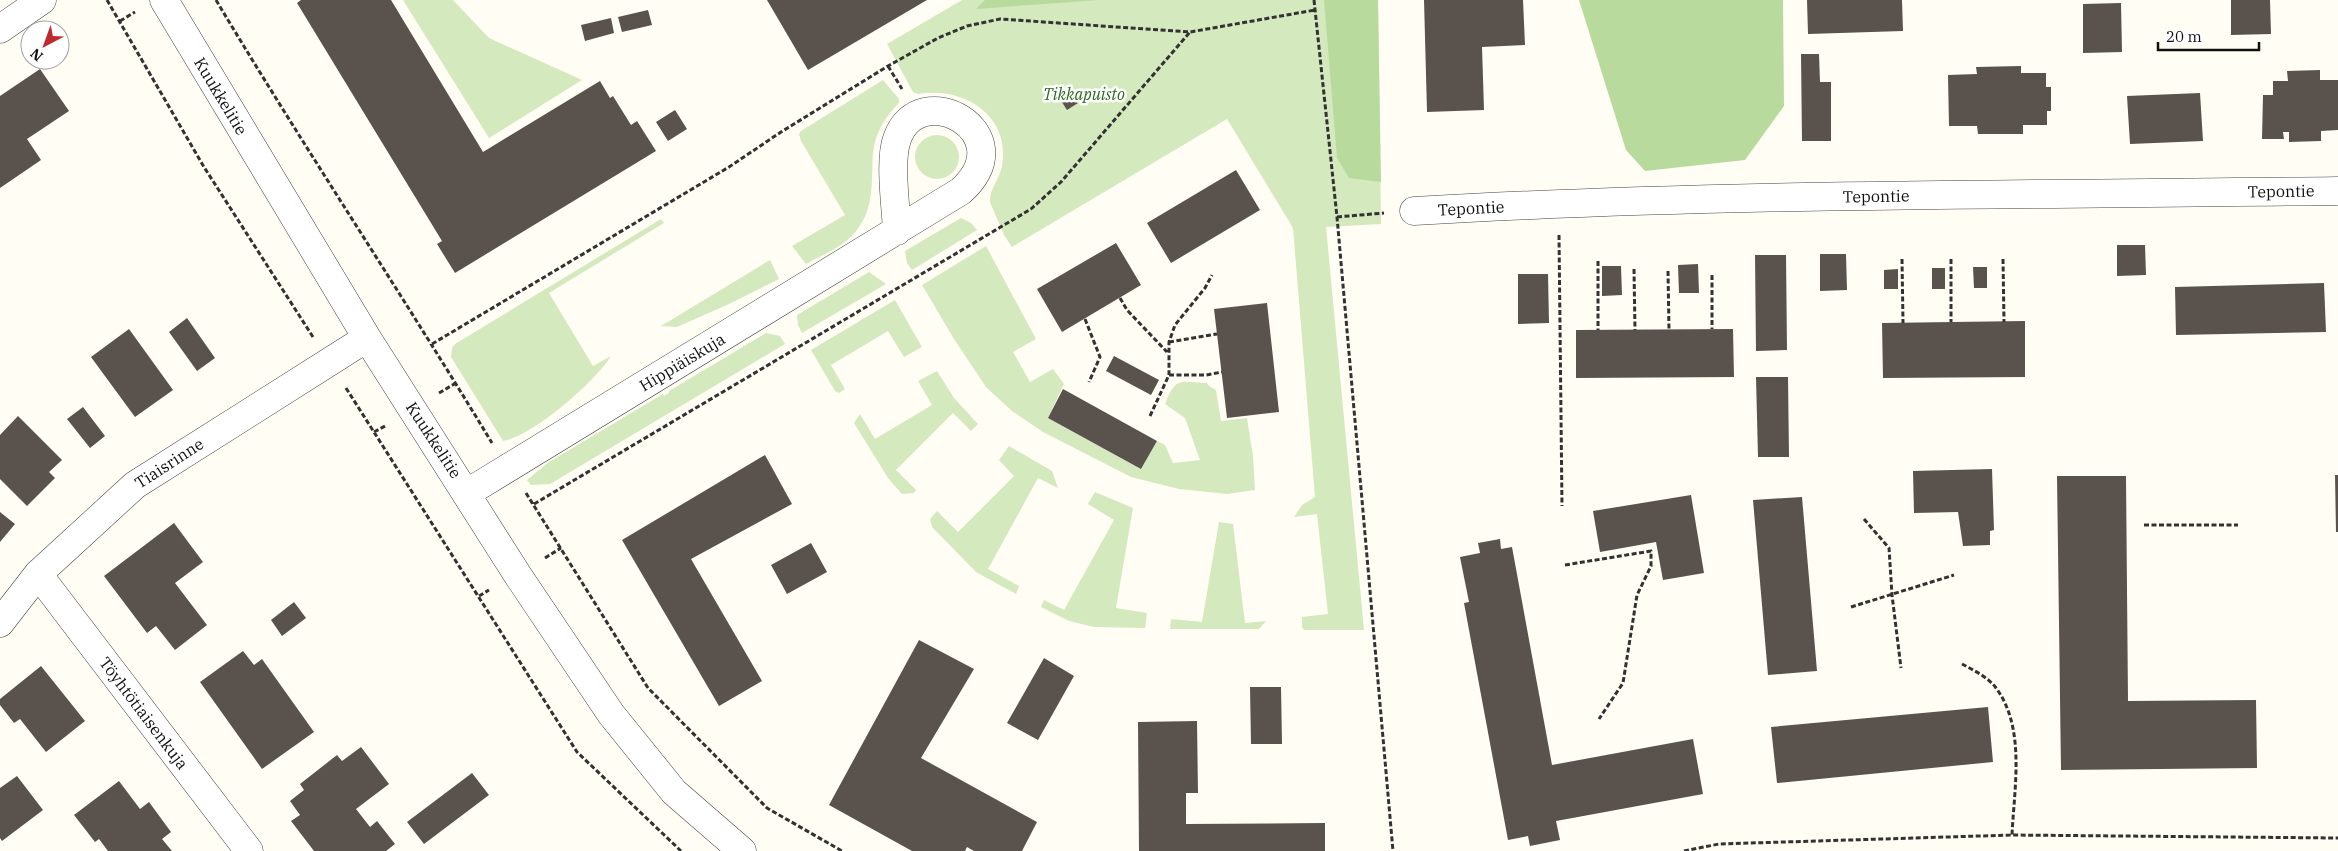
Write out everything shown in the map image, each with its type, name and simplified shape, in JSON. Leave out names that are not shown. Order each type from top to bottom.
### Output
[{"type":"street","points":[[0,29],[42,0]]},
{"type":"street","name":"Kuukkelitie","points":[[164,0],[368,338],[518,574],[611,714],[674,792],[742,851]]},
{"type":"street","name":"Tepontie","points":[[1414,211],[1558,204],[1858,197],[2338,191]]},
{"type":"street","name":"Hippiäiskuja","points":[[467,492],[897,231]]},
{"type":"street","name":"Tiaisrinne","points":[[0,623],[38,574],[135,485],[328,361],[368,338]]},
{"type":"street","name":"Töyhtötiaisenkuja","points":[[38,574],[250,851]]},
{"type":"path","points":[[107,0],[204,167],[577,752],[681,851]]},
{"type":"path","points":[[216,0],[282,110],[432,344],[508,468],[534,504],[648,688],[768,808],[842,851]]},
{"type":"path","points":[[1314,0],[1338,217],[1393,851]]},
{"type":"path","points":[[432,344],[729,167],[781,132],[888,66],[938,38],[967,26],[1000,19],[1190,32],[1315,10]]},
{"type":"path","points":[[534,504],[1031,209],[1061,182],[1190,32]]},
{"type":"path","points":[[1558,204],[1562,506]]},
{"type":"path","points":[[1338,217],[1414,211]]},
{"type":"path","points":[[1902,259],[1903,323]]},
{"type":"path","points":[[1951,259],[1952,322]]},
{"type":"path","points":[[2004,259],[2004,322]]},
{"type":"path","points":[[1598,261],[1598,330]]},
{"type":"path","points":[[1634,269],[1635,330]]},
{"type":"path","points":[[1668,271],[1669,330]]},
{"type":"path","points":[[1150,416],[1169,375],[1169,342],[1175,325],[1205,288],[1212,275]]},
{"type":"path","points":[[1712,275],[1712,329]]},
{"type":"path","points":[[1120,298],[1127,310],[1168,352]]},
{"type":"path","points":[[1084,319],[1100,357],[1089,382]]},
{"type":"path","points":[[1169,342],[1217,334]]},
{"type":"path","points":[[1169,375],[1222,372]]},
{"type":"path","points":[[1864,520],[1890,548],[1892,595],[1901,668]]},
{"type":"path","points":[[2144,526],[2238,525]]},
{"type":"path","points":[[1565,565],[1651,551],[1651,566],[1636,595],[1623,683],[1599,719]]},
{"type":"path","points":[[1851,607],[1954,575]]},
{"type":"path","points":[[1962,664],[1996,687],[2006,705],[2012,727],[2015,752],[2012,834]]},
{"type":"path","points":[[1684,851],[1719,844],[2012,834],[2338,838]]},
{"type":"green space","points":[[403,0],[453,0],[489,38],[582,80],[489,138]]},
{"type":"green space","name":"Tikkapuisto","points":[[962,0],[1378,0],[1381,224],[1326,227],[1364,630],[1304,630],[1302,627],[1302,617],[1328,614],[1317,514],[1294,517],[1302,505],[1315,497],[1293,228],[1227,119],[1012,247],[1004,235],[990,202],[991,193],[1002,166],[1003,148],[999,132],[991,119],[980,108],[967,100],[951,95],[935,93],[918,94],[913,92],[887,44]]},
{"type":"green space","points":[[985,0],[1099,0],[976,9]]},
{"type":"green space","points":[[1324,0],[1378,0],[1381,182],[1349,178],[1337,158]]},
{"type":"green space","points":[[1579,0],[1783,0],[1784,106],[1745,160],[1645,171],[1626,150]]},
{"type":"green space","points":[[883,80],[899,99],[899,103],[889,114],[878,132],[873,153],[872,182],[868,210],[859,227],[849,239],[806,264],[792,246],[845,215],[801,141],[799,134]]},
{"type":"green space","points":[[933,135],[941,135],[953,141],[959,157],[953,173],[941,179],[933,179],[921,173],[915,161],[915,153],[921,141]]},
{"type":"green space","points":[[961,218],[971,223],[977,230],[912,270],[907,263],[905,251]]},
{"type":"green space","points":[[661,219],[664,223],[549,293],[593,366],[611,356],[592,380],[546,419],[516,437],[503,441],[451,357],[452,348],[455,344]]},
{"type":"green space","points":[[986,246],[1036,339],[1013,352],[1030,382],[1053,369],[1064,384],[1048,418],[1141,469],[1157,441],[1165,445],[1173,463],[1200,460],[1185,418],[1165,404],[1172,389],[1180,383],[1207,383],[1216,390],[1221,421],[1247,418],[1253,456],[1255,490],[1227,494],[1179,489],[1131,477],[1043,432],[1012,411],[986,387],[954,339],[922,285]]},
{"type":"green space","points":[[770,260],[779,279],[677,327],[661,326]]},
{"type":"green space","points":[[869,272],[886,284],[802,333],[798,325],[797,315]]},
{"type":"green space","points":[[895,300],[922,347],[904,357],[888,331],[831,365],[845,389],[839,393],[835,391],[811,350]]},
{"type":"green space","points":[[766,333],[780,336],[785,344],[550,484],[531,485],[527,480],[549,462],[663,394],[664,396],[669,391]]},
{"type":"green space","points":[[937,371],[954,398],[978,424],[971,431],[953,413],[896,470],[916,490],[914,493],[902,494],[888,478],[854,423],[860,414],[875,439],[932,405],[918,381]]},
{"type":"green space","points":[[1009,446],[1052,471],[1058,488],[1038,478],[988,569],[1019,586],[1016,594],[976,572],[932,527],[930,519],[937,511],[958,532],[1014,476],[999,460]]},
{"type":"green space","points":[[1095,492],[1133,508],[1116,608],[1147,613],[1145,628],[1094,627],[1069,621],[1041,607],[1044,600],[1064,610],[1114,520],[1088,504]]},
{"type":"green space","points":[[1219,522],[1233,524],[1245,623],[1266,621],[1259,629],[1170,629],[1171,619],[1202,622]]},
{"type":"building","points":[[301,0],[391,0],[483,152],[600,81],[610,98],[613,96],[631,125],[637,121],[656,151],[455,273],[437,244],[442,241],[297,3]]},
{"type":"building","points":[[767,0],[927,0],[808,70]]},
{"type":"building","points":[[1424,0],[1523,0],[1525,45],[1482,47],[1484,110],[1427,112]]},
{"type":"building","points":[[1807,0],[1902,0],[1903,31],[1808,34]]},
{"type":"building","points":[[2231,0],[2270,0],[2271,34],[2231,35]]},
{"type":"building","points":[[2121,3],[2122,52],[2083,53],[2083,4]]},
{"type":"building","points":[[648,10],[652,25],[622,32],[618,17]]},
{"type":"building","points":[[611,18],[614,33],[585,41],[581,25]]},
{"type":"building","points":[[1801,54],[1819,54],[1820,82],[1831,82],[1831,141],[1802,141]]},
{"type":"building","points":[[2021,66],[2021,73],[2046,73],[2046,87],[2051,87],[2051,111],[2047,111],[2047,125],[2023,125],[2023,134],[1978,134],[1977,126],[1949,126],[1948,75],[1977,74],[1976,67]]},
{"type":"building","points":[[41,70],[69,111],[27,139],[41,160],[0,188],[0,96]]},
{"type":"building","points":[[2320,70],[2320,80],[2338,80],[2338,130],[2321,131],[2321,141],[2289,142],[2289,132],[2283,132],[2284,139],[2262,139],[2263,95],[2273,95],[2273,81],[2288,81],[2287,71]]},
{"type":"building","points":[[1069,89],[1078,103],[1067,110],[1058,96]]},
{"type":"building","points":[[2200,93],[2203,141],[2130,144],[2127,96]]},
{"type":"building","points":[[675,110],[687,129],[668,141],[656,122]]},
{"type":"building","points":[[1236,170],[1260,210],[1171,263],[1147,223]]},
{"type":"building","points":[[1116,243],[1141,285],[1062,332],[1037,289]]},
{"type":"building","points":[[2117,245],[2145,245],[2146,275],[2117,276]]},
{"type":"building","points":[[1820,254],[1846,254],[1847,290],[1820,291]]},
{"type":"building","points":[[1755,255],[1786,255],[1787,350],[1756,351]]},
{"type":"building","points":[[1698,264],[1699,293],[1679,293],[1678,265]]},
{"type":"building","points":[[1602,266],[1621,266],[1622,295],[1602,296]]},
{"type":"building","points":[[1973,267],[1987,267],[1987,288],[1974,288]]},
{"type":"building","points":[[1932,268],[1945,268],[1945,289],[1932,289]]},
{"type":"building","points":[[1898,269],[1898,289],[1884,289],[1884,270]]},
{"type":"building","points":[[1518,274],[1548,274],[1549,323],[1518,324]]},
{"type":"building","points":[[2324,283],[2326,332],[2176,335],[2175,287]]},
{"type":"building","points":[[1267,303],[1279,412],[1227,418],[1214,309]]},
{"type":"building","points":[[187,318],[215,358],[197,371],[169,332]]},
{"type":"building","points":[[2025,321],[2025,377],[1883,378],[1882,323]]},
{"type":"building","points":[[129,329],[173,390],[135,417],[91,357]]},
{"type":"building","points":[[1733,329],[1734,377],[1576,378],[1576,330]]},
{"type":"building","points":[[1114,356],[1159,380],[1151,395],[1106,371]]},
{"type":"building","points":[[1756,377],[1788,377],[1789,457],[1758,457]]},
{"type":"building","points":[[1063,389],[1157,441],[1141,469],[1048,418]]},
{"type":"building","points":[[83,407],[105,436],[90,448],[67,419]]},
{"type":"building","points":[[18,416],[62,460],[49,472],[55,478],[27,506],[0,479],[0,435]]},
{"type":"building","points":[[765,455],[792,504],[691,559],[762,681],[719,706],[622,540]]},
{"type":"building","points":[[1992,469],[1994,530],[1990,531],[1990,545],[1963,546],[1958,512],[1914,513],[1913,471]]},
{"type":"building","points":[[2335,475],[2338,475],[2338,532],[2336,532]]},
{"type":"building","points":[[2057,476],[2126,476],[2128,701],[2256,700],[2257,768],[2061,770]]},
{"type":"building","points":[[1691,495],[1704,573],[1663,580],[1656,542],[1600,552],[1593,511]]},
{"type":"building","points":[[1802,497],[1817,671],[1768,675],[1753,500]]},
{"type":"building","points":[[0,512],[15,524],[0,542]]},
{"type":"building","points":[[174,523],[203,562],[175,583],[207,625],[175,650],[156,626],[147,633],[104,576]]},
{"type":"building","points":[[1500,539],[1501,549],[1512,547],[1552,765],[1693,739],[1703,794],[1556,821],[1560,840],[1530,846],[1528,836],[1508,840],[1464,603],[1469,602],[1460,557],[1480,553],[1478,543]]},
{"type":"building","points":[[811,543],[827,572],[787,594],[771,565]]},
{"type":"building","points":[[294,602],[306,618],[282,636],[271,620]]},
{"type":"building","points":[[919,640],[974,669],[921,758],[1037,822],[1022,851],[974,851],[967,847],[965,851],[912,851],[829,805]]},
{"type":"building","points":[[243,651],[254,665],[262,659],[314,732],[262,769],[200,682]]},
{"type":"building","points":[[1044,658],[1074,676],[1038,740],[1007,723]]},
{"type":"building","points":[[41,666],[85,721],[46,752],[20,719],[14,723],[0,705],[0,699]]},
{"type":"building","points":[[1250,687],[1281,687],[1282,744],[1251,744]]},
{"type":"building","points":[[1988,707],[1993,762],[1777,783],[1771,727]]},
{"type":"building","points":[[1197,721],[1198,793],[1186,793],[1186,824],[1325,823],[1325,851],[1139,851],[1138,722]]},
{"type":"building","points":[[361,747],[389,784],[356,809],[370,827],[377,821],[395,844],[386,851],[314,851],[291,821],[300,815],[290,801],[304,790],[300,784],[337,755],[342,761]]},
{"type":"building","points":[[472,773],[489,795],[424,844],[407,822]]},
{"type":"building","points":[[17,776],[43,810],[2,841],[0,838],[0,788]]},
{"type":"building","points":[[119,781],[140,809],[149,802],[171,832],[162,839],[172,851],[108,851],[99,839],[95,842],[74,815]]}]
